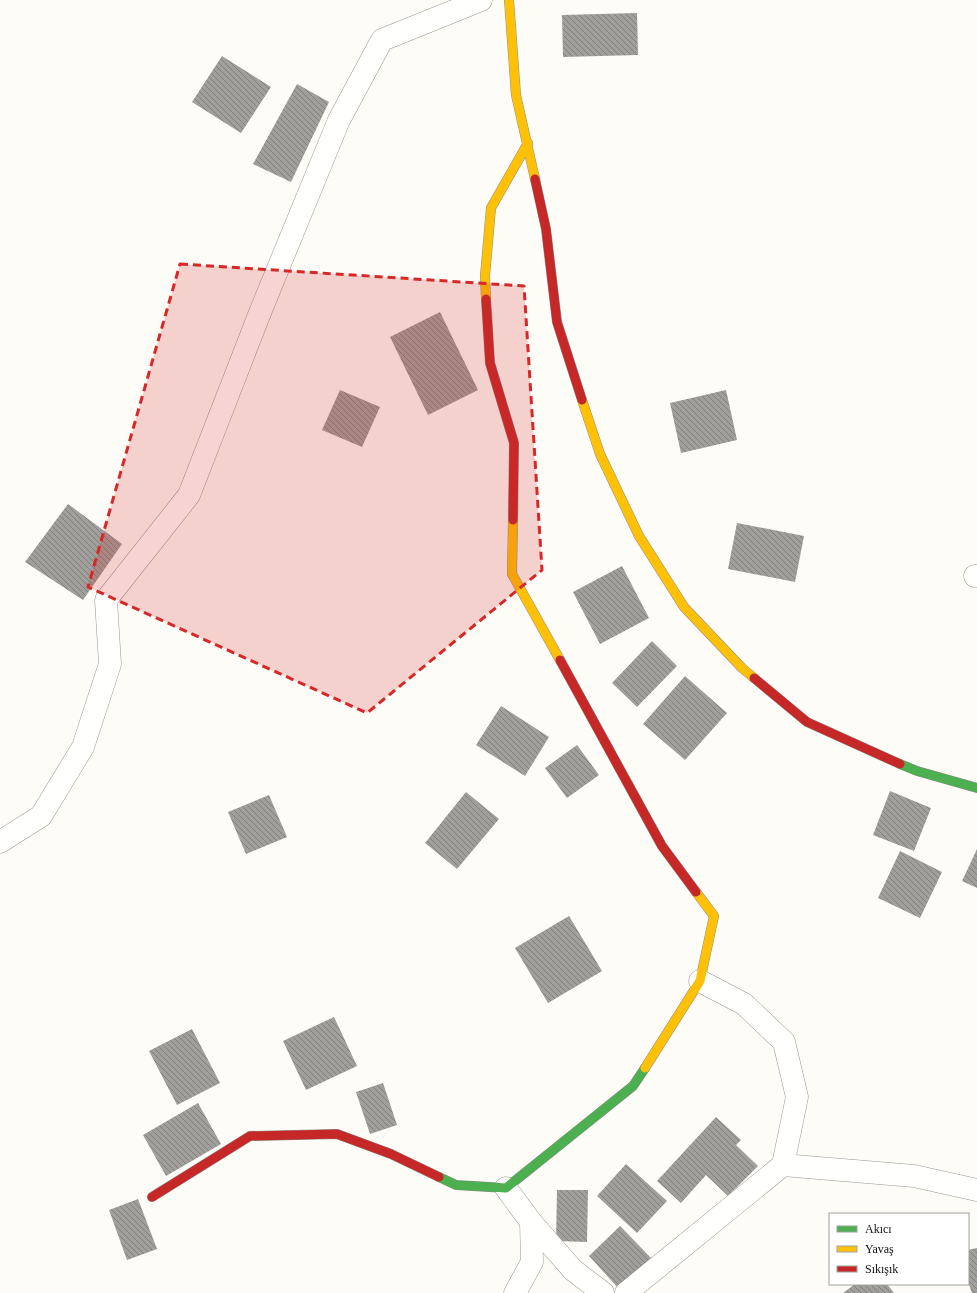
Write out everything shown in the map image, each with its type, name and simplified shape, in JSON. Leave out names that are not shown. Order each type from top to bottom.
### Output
[{"type":"street","points":[[0,842],[41,816],[83,747],[110,664],[106,600],[189,496],[261,310],[339,120],[382,40],[481,0]]},
{"type":"street","points":[[508,0],[516,95],[528,143],[546,229],[557,322],[600,454],[639,536],[684,607],[742,668],[807,722],[918,771],[977,788]]},
{"type":"street","points":[[152,1197],[250,1136],[337,1134],[392,1154],[456,1185],[506,1188],[633,1086],[700,981],[714,916],[662,846],[512,574],[514,443],[490,363],[486,276],[491,208],[528,143]]},
{"type":"street","points":[[626,1293],[783,1165],[797,1097],[784,1042],[744,1004],[700,981]]},
{"type":"street","points":[[783,1165],[914,1176],[977,1190]]},
{"type":"street","points":[[506,1188],[531,1222],[573,1270],[603,1293]]},
{"type":"street","points":[[515,1293],[532,1262],[531,1222]]},
{"type":"highlighted area","points":[[180,264],[524,286],[542,570],[367,713],[88,587]]},
{"type":"building","points":[[637,13],[638,55],[563,57],[562,15]]},
{"type":"building","points":[[222,56],[271,87],[241,133],[192,102]]},
{"type":"building","points":[[297,84],[329,102],[291,182],[253,164]]},
{"type":"building","points":[[440,312],[478,390],[428,415],[390,337]]},
{"type":"building","points":[[340,390],[380,407],[362,447],[322,430]]},
{"type":"building","points":[[726,390],[737,440],[681,453],[670,403]]},
{"type":"building","points":[[68,504],[122,544],[83,600],[25,562]]},
{"type":"building","points":[[737,523],[804,536],[795,582],[728,569]]},
{"type":"building","points":[[622,566],[649,618],[600,644],[573,592]]},
{"type":"building","points":[[652,641],[677,666],[637,707],[612,683]]},
{"type":"building","points":[[685,676],[727,713],[685,760],[643,724]]},
{"type":"building","points":[[501,706],[549,737],[525,776],[476,745]]},
{"type":"building","points":[[577,745],[599,775],[567,798],[545,768]]},
{"type":"building","points":[[890,791],[931,808],[914,851],[873,835]]},
{"type":"building","points":[[466,792],[499,819],[457,869],[425,843]]},
{"type":"building","points":[[269,795],[287,837],[246,854],[228,812]]},
{"type":"building","points":[[977,849],[977,888],[962,881]]},
{"type":"building","points":[[900,851],[942,872],[920,918],[878,898]]},
{"type":"building","points":[[569,916],[602,971],[548,1003],[515,948]]},
{"type":"building","points":[[334,1017],[357,1066],[306,1090],[283,1041]]},
{"type":"building","points":[[192,1029],[220,1083],[177,1105],[149,1051]]},
{"type":"building","points":[[383,1083],[397,1125],[370,1134],[356,1092]]},
{"type":"building","points":[[198,1103],[221,1144],[166,1176],[143,1135]]},
{"type":"building","points":[[716,1117],[741,1140],[736,1145],[758,1166],[728,1196],[706,1175],[681,1203],[657,1181]]},
{"type":"building","points":[[626,1164],[667,1201],[637,1233],[597,1196]]},
{"type":"building","points":[[557,1190],[588,1190],[587,1242],[556,1241]]},
{"type":"building","points":[[138,1199],[157,1249],[127,1260],[109,1210]]},
{"type":"building","points":[[620,1226],[651,1258],[619,1289],[589,1256]]},
{"type":"building","points":[[977,1248],[977,1293],[972,1293],[969,1285],[969,1250]]},
{"type":"building","points":[[854,1285],[888,1285],[894,1293],[843,1293]]},
{"type":"traffic: fast","points":[[900,764],[917,771],[977,788]]},
{"type":"traffic: fast","points":[[439,1177],[456,1185],[506,1188],[633,1086],[645,1068]]},
{"type":"traffic: slow","points":[[509,0],[516,95],[535,179]]},
{"type":"traffic: slow","points":[[486,299],[485,276],[491,208],[528,143]]},
{"type":"traffic: slow","points":[[582,400],[600,454],[639,536],[684,607],[742,668],[754,678]]},
{"type":"traffic: slow","points":[[513,520],[512,574],[560,660]]},
{"type":"traffic: slow","points":[[645,1068],[700,981],[714,916],[696,892]]},
{"type":"traffic: jam","points":[[535,179],[546,229],[557,322],[582,400]]},
{"type":"traffic: jam","points":[[486,299],[490,363],[514,443],[513,520]]},
{"type":"traffic: jam","points":[[560,660],[662,846],[696,892]]},
{"type":"traffic: jam","points":[[754,678],[807,722],[900,764]]},
{"type":"traffic: jam","points":[[152,1197],[250,1136],[337,1134],[391,1154],[439,1177]]}]
